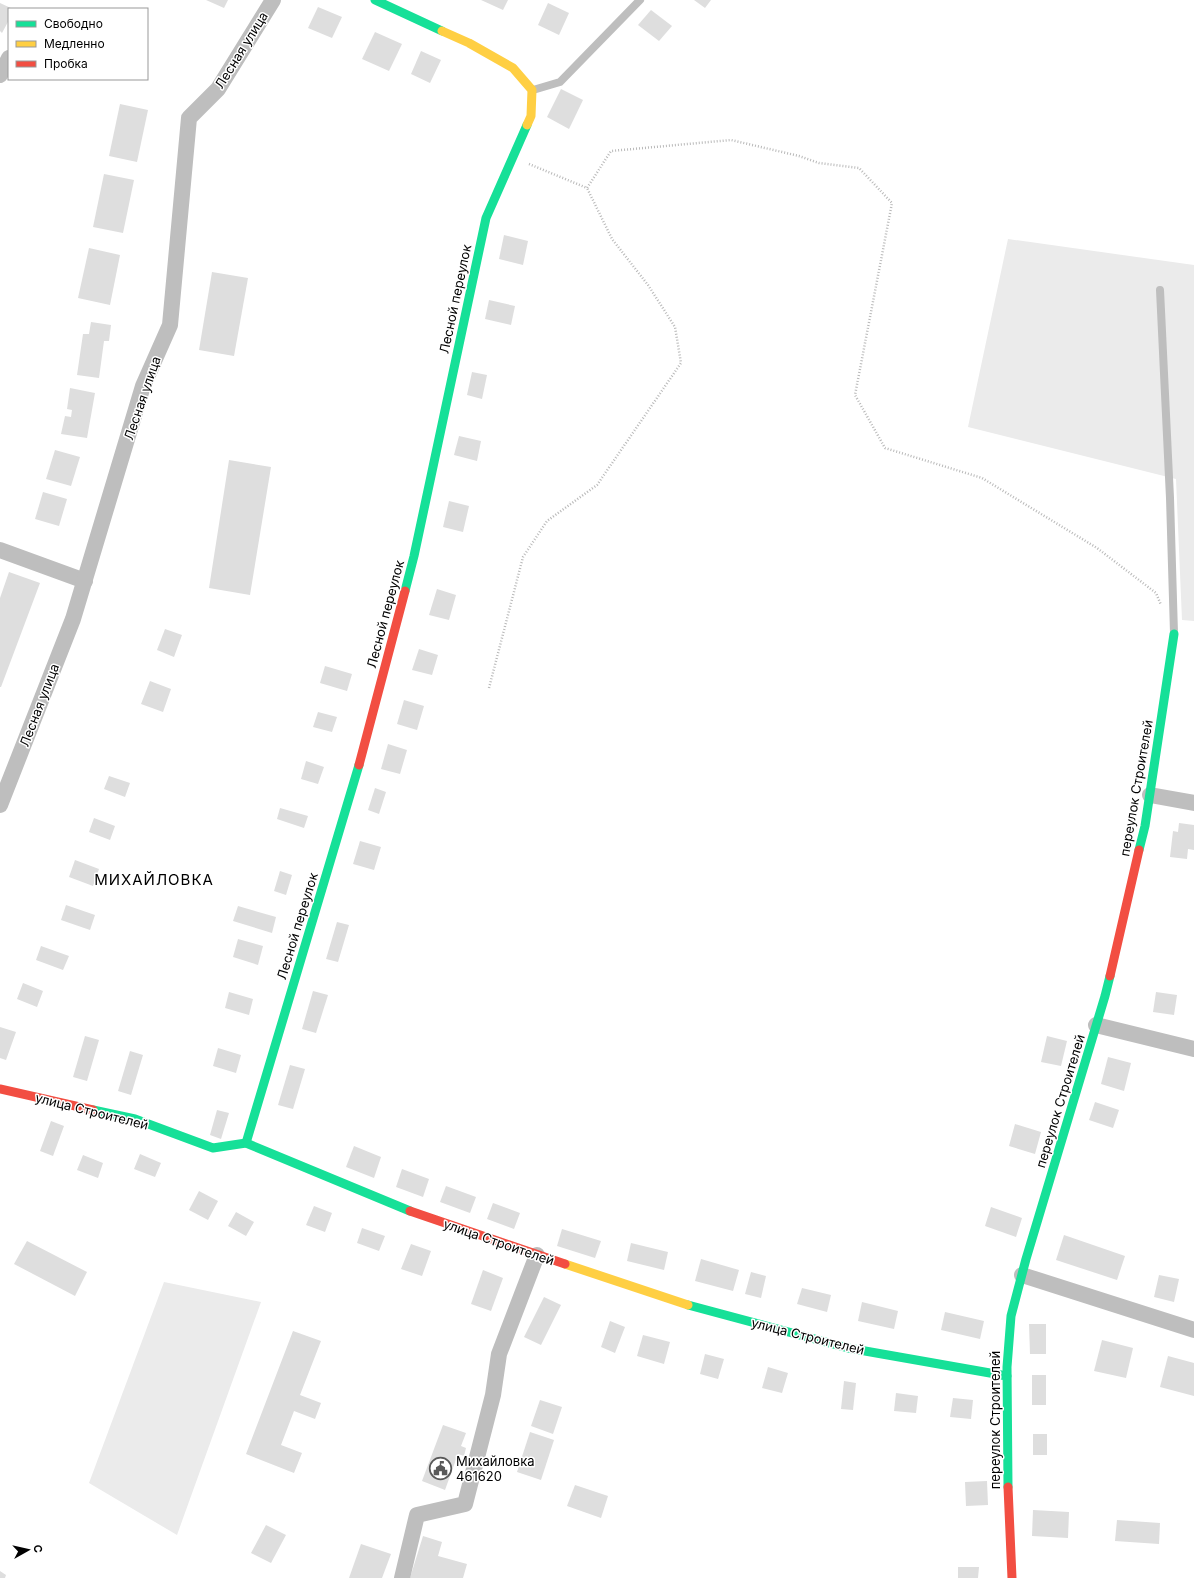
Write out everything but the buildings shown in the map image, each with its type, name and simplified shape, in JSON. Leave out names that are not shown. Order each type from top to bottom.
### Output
[{"type":"street","name":"Лесная улица","points":[[0,806],[73,619],[143,386],[170,325],[190,118],[218,89],[273,0]]},
{"type":"street","points":[[376,0],[469,43],[513,68],[532,90]]},
{"type":"street","points":[[0,75],[8,60]]},
{"type":"street","name":"Лесной переулок","points":[[246,1143],[358,768],[414,556],[486,218],[531,116],[532,90]]},
{"type":"street","points":[[0,550],[85,582]]},
{"type":"street","name":"переулок Строителей","points":[[1012,1578],[1008,1515],[1007,1376],[1011,1316],[1105,996],[1140,849],[1150,795],[1174,634]]},
{"type":"street","points":[[1150,795],[1194,803]]},
{"type":"street","points":[[1096,1025],[1194,1049]]},
{"type":"street","name":"улица Строителей","points":[[0,1089],[135,1119],[213,1148],[246,1143],[403,1209],[676,1302],[848,1348],[1007,1376]]},
{"type":"street","points":[[402,1578],[417,1515],[465,1504],[493,1395],[499,1354],[537,1255]]},
{"type":"street","points":[[1022,1275],[1194,1330]]},
{"type":"lane","points":[[532,90],[560,82],[640,0]]},
{"type":"lane","points":[[1160,290],[1170,498],[1174,634]]},
{"type":"path","points":[[587,188],[611,151],[731,140],[798,156],[818,163],[860,168],[892,203],[856,395],[885,448],[982,478],[1097,548],[1156,594],[1162,607]]},
{"type":"path","points":[[489,688],[523,558],[547,521],[597,485],[681,364],[676,327],[648,285],[612,239],[587,188],[530,165],[515,153]]},
{"type":"shaded area","points":[[1008,239],[1194,265],[1194,621],[1182,620],[1176,479],[968,427]]},
{"type":"shaded area","points":[[164,1282],[261,1302],[177,1535],[89,1483]]},
{"type":"traffic: fast","points":[[375,0],[442,31]]},
{"type":"traffic: fast","points":[[405,591],[414,556],[486,218],[527,125]]},
{"type":"traffic: fast","points":[[1139,850],[1145,826],[1174,634]]},
{"type":"traffic: fast","points":[[246,1143],[359,765]]},
{"type":"traffic: fast","points":[[1008,1487],[1007,1367],[1011,1316],[1026,1259],[1110,976]]},
{"type":"traffic: fast","points":[[93,1110],[135,1119],[213,1148],[246,1143],[410,1211]]},
{"type":"traffic: fast","points":[[688,1305],[848,1348],[1007,1376]]},
{"type":"traffic: slow","points":[[442,31],[469,43],[513,68],[532,90],[531,116],[527,125]]},
{"type":"traffic: slow","points":[[565,1264],[688,1305]]},
{"type":"traffic: jam","points":[[359,765],[405,591]]},
{"type":"traffic: jam","points":[[1110,976],[1139,850]]},
{"type":"traffic: jam","points":[[0,1089],[93,1110]]},
{"type":"traffic: jam","points":[[410,1211],[565,1264]]},
{"type":"traffic: jam","points":[[1008,1487],[1012,1578]]},
{"type":"place","name":"Михайловка 461620","points":[[440,1468]]},
{"type":"district","name":"МИХАЙЛОВКА","points":[[154,880]]}]
